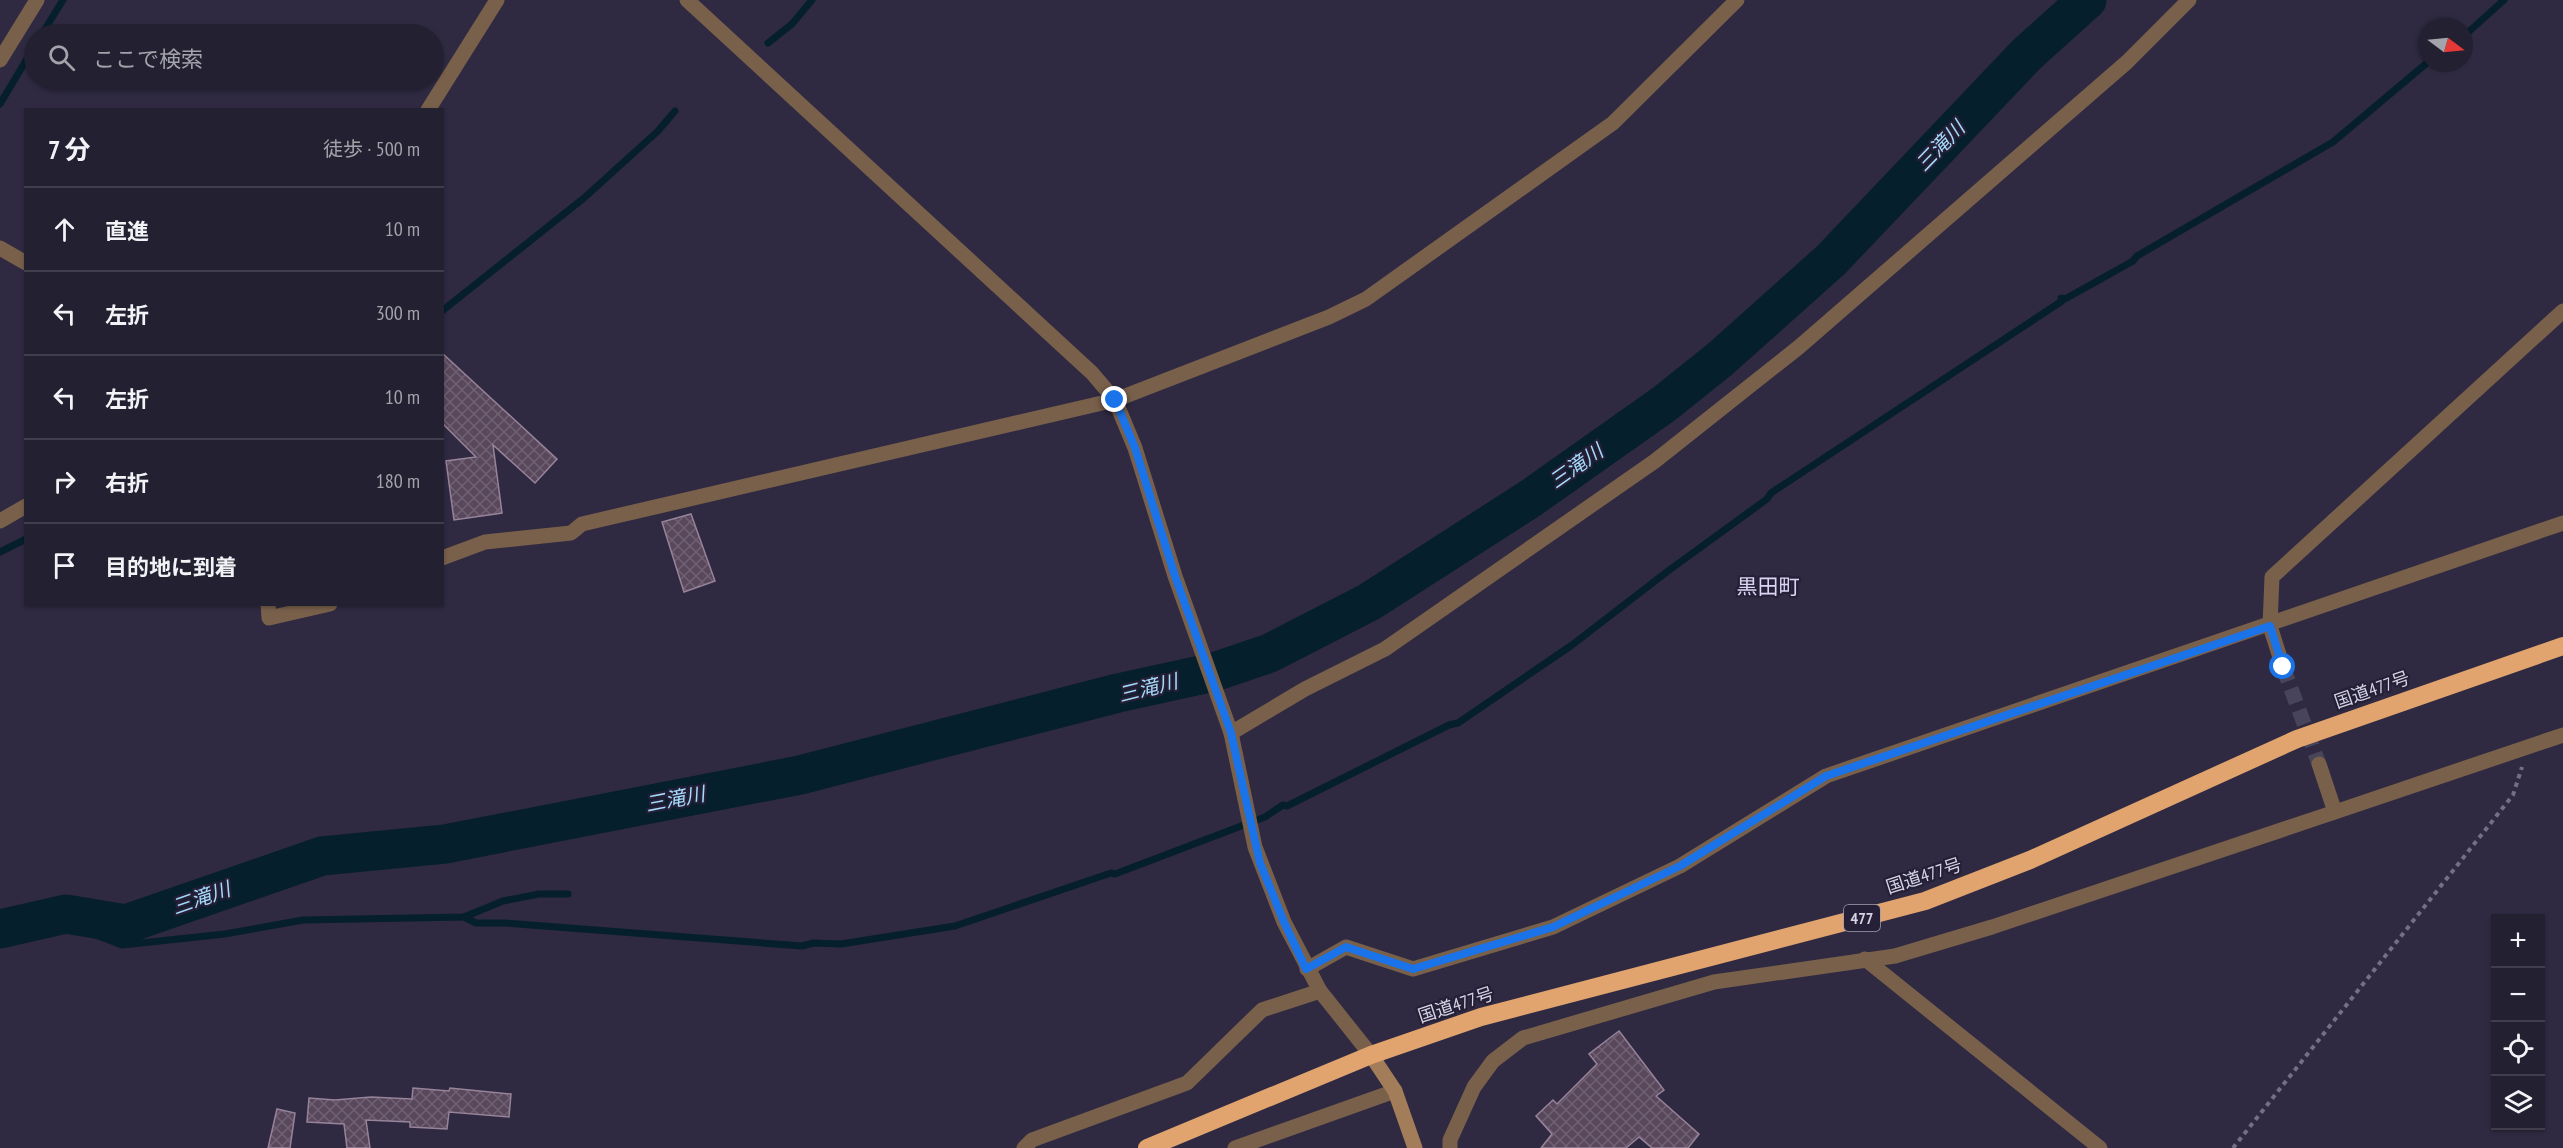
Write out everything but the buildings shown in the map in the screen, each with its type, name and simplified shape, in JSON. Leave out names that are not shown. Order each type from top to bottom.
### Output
[{"type":"highway","name":"国道477号","points":[[1147,1148],[1371,1055],[1481,1017],[1925,901],[2030,860],[2297,739],[2563,646]]},
{"type":"street","points":[[0,60],[37,0]]},
{"type":"street","points":[[444,84],[497,0]]},
{"type":"street","points":[[687,0],[1092,373],[1115,400],[1135,448],[1175,576],[1229,730],[1256,847],[1284,922],[1306,969],[1320,992],[1371,1055],[1395,1091],[1415,1148]]},
{"type":"street","points":[[444,557],[485,542],[571,533],[582,524],[1115,400],[1329,317],[1366,299],[1613,123],[1737,0]]},
{"type":"street","points":[[1229,730],[1385,649],[1655,461],[1800,347],[2127,62],[2189,0]]},
{"type":"street","points":[[429,108],[441,90]]},
{"type":"street","points":[[0,248],[24,262]]},
{"type":"street","points":[[2283,667],[2270,626],[2272,577],[2563,311]]},
{"type":"street","points":[[0,521],[24,507]]},
{"type":"street","points":[[1306,969],[1346,947],[1413,969],[1553,927],[1680,866],[1826,776],[2270,626],[2563,523]]},
{"type":"street","points":[[268,606],[269,618],[321,606]]},
{"type":"street","points":[[1450,1148],[1450,1140],[1474,1087],[1493,1060],[1523,1038],[1714,982],[1895,956],[1992,927],[2563,735]]},
{"type":"street","points":[[2319,764],[2335,812]]},
{"type":"street","points":[[1865,959],[2100,1148]]},
{"type":"street","points":[[1024,1148],[1032,1140],[1187,1083],[1262,1011],[1320,992]]},
{"type":"street","points":[[1235,1148],[1395,1091]]},
{"type":"path","points":[[2234,1148],[2512,795],[2529,746]]},
{"type":"waterway","points":[[48,24],[63,0]]},
{"type":"waterway","points":[[768,43],[792,24],[812,0]]},
{"type":"waterway","name":"三滝川","points":[[0,929],[66,914],[126,924],[322,856],[445,844],[800,775],[1118,693],[1214,672],[1270,653],[1369,602],[1531,498],[1664,404],[1719,360],[1831,260],[2027,54],[2087,0]]},
{"type":"waterway","points":[[2473,28],[2504,0]]},
{"type":"waterway","points":[[0,104],[24,64]]},
{"type":"waterway","points":[[464,917],[476,923],[505,923],[802,946],[814,943],[841,944],[955,926],[1111,873],[1115,874],[1265,817],[1283,805],[1287,806],[1449,725],[1458,723],[1572,645],[1767,499],[1771,493],[2062,301],[2061,298],[2065,299],[2133,261],[2137,256],[2333,142],[2419,70]]},
{"type":"waterway","points":[[444,309],[584,198],[658,131],[675,111]]},
{"type":"waterway","points":[[0,552],[24,540]]},
{"type":"waterway","points":[[66,914],[93,934],[122,945],[225,934],[303,920],[464,917],[503,901],[539,894],[568,894]]},
{"type":"tunnel","points":[[2283,667],[2319,764]]},
{"type":"district","name":"黒田町","points":[[1768,587]]},
{"type":"route","points":[[1115,400],[1135,448],[1175,576],[1231,733],[1260,863],[1306,969],[1346,947],[1413,969],[1553,927],[1680,866],[1826,776],[2270,626],[2283,667]]}]
